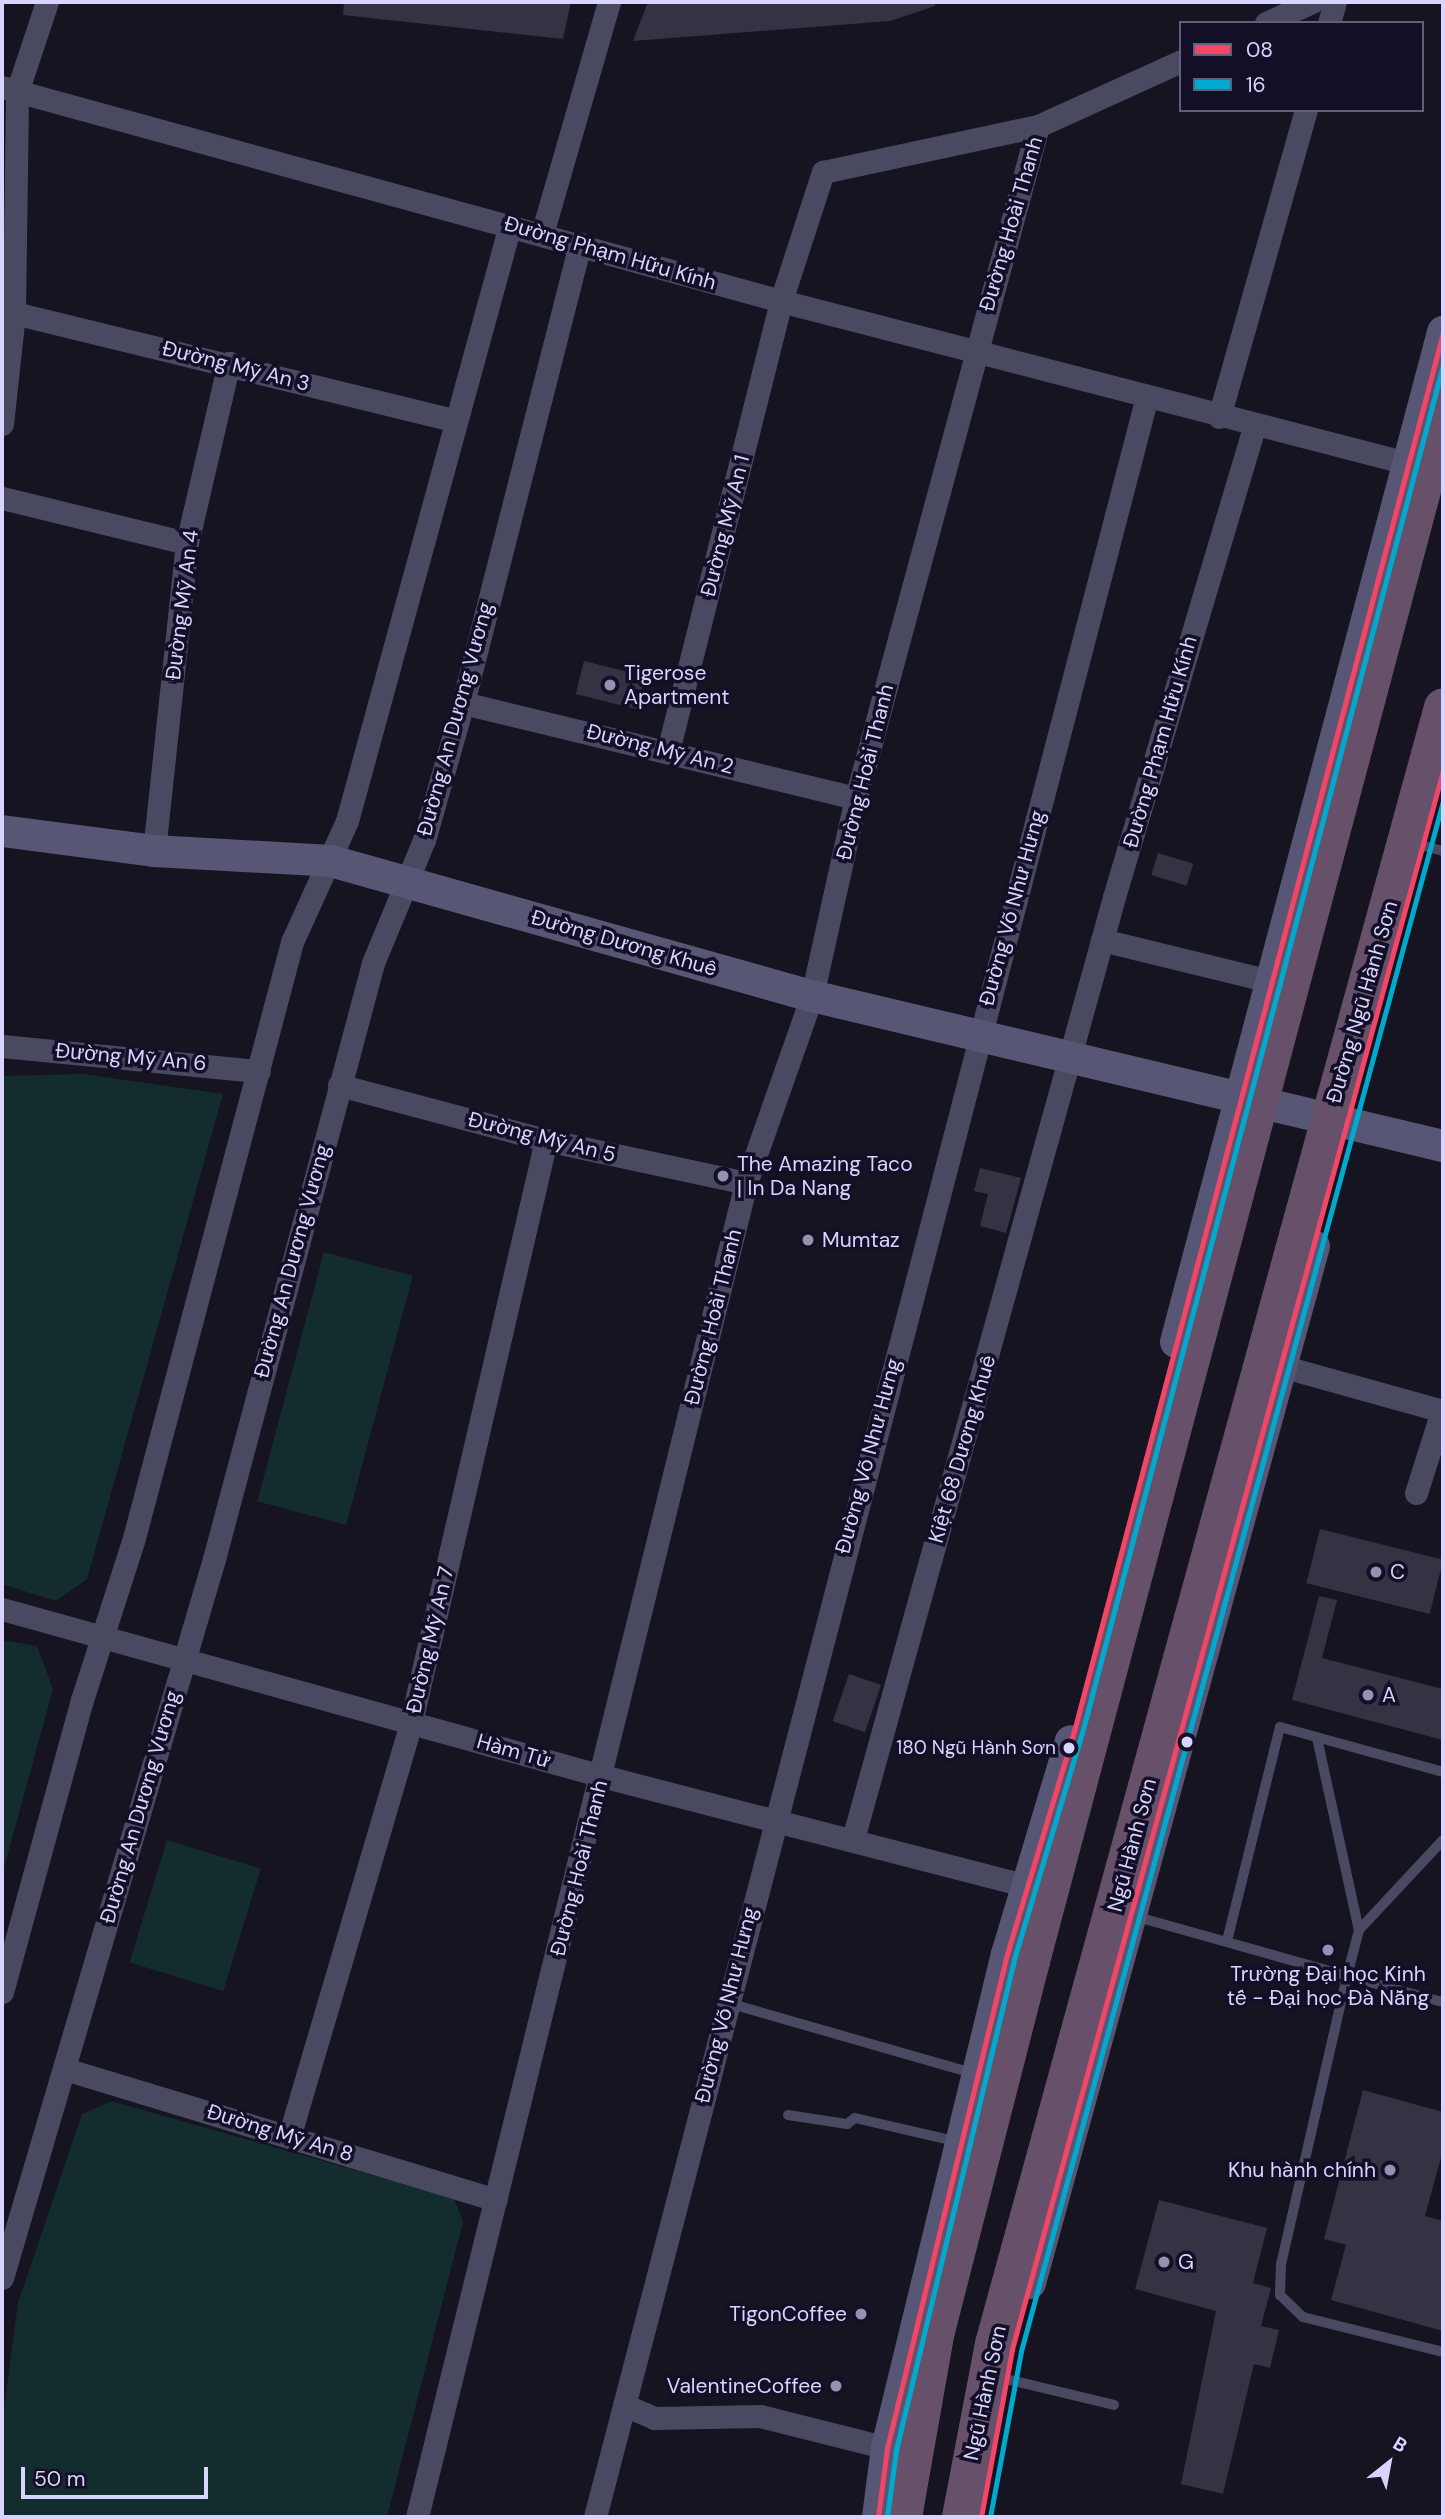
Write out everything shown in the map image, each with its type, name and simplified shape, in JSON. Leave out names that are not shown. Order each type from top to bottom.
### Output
[{"type":"highway","points":[[903,2517],[935,2336],[1038,1889],[1250,1099],[1443,411]]},
{"type":"highway","name":"Đường Ngũ Hành Sơn","points":[[1315,1175],[1337,1117],[1424,846],[1443,707]]},
{"type":"highway","name":"Ngũ Hành Sơn","points":[[961,2517],[994,2344],[1124,1913],[1275,1365],[1315,1175]]},
{"type":"main road","points":[[1250,1099],[1270,981],[1443,331]]},
{"type":"main road","points":[[1424,846],[1443,770]]},
{"type":"main road","name":"Đường Dương Khuê","points":[[2,831],[154,850],[331,861],[812,996],[977,1038],[1337,1117],[1443,1146]]},
{"type":"main road","name":"Ngũ Hành Sơn","points":[[1275,1365],[1337,1117]]},
{"type":"main road","points":[[878,2517],[887,2448],[978,2074],[1038,1889]]},
{"type":"main road","name":"Ngũ Hành Sơn","points":[[981,2517],[1006,2379],[1124,1913]]},
{"type":"street","points":[[2,424],[14,313],[9,90],[47,2]]},
{"type":"street","points":[[542,234],[609,2]]},
{"type":"street","points":[[1270,21],[1312,2]]},
{"type":"street","points":[[1330,21],[1335,2]]},
{"type":"street","points":[[1038,126],[1179,62]]},
{"type":"street","name":"Đường Phạm Hữu Kính","points":[[9,90],[781,301],[1254,427],[1407,463]]},
{"type":"street","points":[[1219,417],[1305,112]]},
{"type":"street","name":"Đường Mỹ An 1","points":[[668,751],[781,301],[823,172],[1038,126]]},
{"type":"street","name":"Đường Hoài Thanh","points":[[417,2517],[602,1776],[746,1183],[812,996],[856,798],[1038,126]]},
{"type":"street","points":[[2,1992],[260,1070],[292,942],[347,821],[510,225]]},
{"type":"street","name":"Đường An Dương Vương","points":[[2,2278],[185,1658],[373,963],[408,881],[463,702],[580,244]]},
{"type":"street","name":"Đường Mỹ An 3","points":[[14,313],[229,363],[456,421]]},
{"type":"street","name":"Đường Mỹ An 4","points":[[154,850],[187,544],[229,363]]},
{"type":"street","name":"Đường Võ Như Hưng","points":[[595,2517],[977,1038],[1147,397]]},
{"type":"street","name":"Đường Phạm Hữu Kính","points":[[1070,1058],[1102,940],[1254,427]]},
{"type":"street","points":[[2,498],[187,544]]},
{"type":"street","name":"Đường Mỹ An 2","points":[[463,702],[856,798]]},
{"type":"street","points":[[1102,940],[1270,981]]},
{"type":"street","name":"Đường Mỹ An 6","points":[[2,1046],[260,1070]]},
{"type":"street","name":"Kiệt 68 Dương Khuê","points":[[853,1839],[1070,1058]]},
{"type":"street","name":"Đường Mỹ An 5","points":[[339,1085],[546,1140],[746,1183]]},
{"type":"street","name":"Đường Mỹ An 7","points":[[290,2134],[411,1722],[546,1140]]},
{"type":"street","points":[[1275,1365],[1443,1411],[1416,1493]]},
{"type":"street","name":"Hàm Tử","points":[[2,1609],[104,1634],[602,1776],[1038,1889]]},
{"type":"street","name":"Đường Mỹ An 8","points":[[65,2069],[290,2134],[495,2200]]},
{"type":"street","points":[[624,2405],[654,2418],[760,2416],[887,2448]]},
{"type":"lane","points":[[1227,1941],[1280,1727],[1443,1772]]},
{"type":"lane","points":[[1317,1738],[1359,1930],[1281,2264],[1280,2295],[1303,2317],[1443,2352]]},
{"type":"lane","points":[[1359,1930],[1443,1840]]},
{"type":"lane","points":[[1124,1913],[1443,2002]]},
{"type":"lane","points":[[727,2002],[978,2074]]},
{"type":"lane","points":[[788,2115],[847,2124],[855,2118],[961,2143]]},
{"type":"lane","points":[[1006,2379],[1114,2405]]},
{"type":"green space","points":[[84,1074],[223,1094],[87,1579],[56,1601],[2,1584],[2,1076]]},
{"type":"green space","points":[[324,1252],[413,1276],[346,1525],[257,1501]]},
{"type":"green space","points":[[2,1640],[37,1646],[53,1689],[2,1875]]},
{"type":"green space","points":[[167,1840],[261,1869],[223,1991],[130,1962]]},
{"type":"green space","points":[[111,2101],[454,2198],[463,2222],[387,2517],[2,2517],[2,2424],[18,2303],[82,2114]]},
{"type":"building","points":[[344,2],[571,2],[563,39],[343,15]]},
{"type":"building","points":[[648,2],[935,2],[935,6],[890,21],[633,41]]},
{"type":"building","name":"Tigerose Apartment","points":[[584,661],[645,676],[637,709],[576,694]]},
{"type":"building","points":[[1158,853],[1193,864],[1187,886],[1151,875]]},
{"type":"building","points":[[980,1168],[1021,1178],[1006,1233],[980,1226],[988,1194],[974,1191]]},
{"type":"building","name":"C","points":[[1320,1529],[1443,1560],[1430,1614],[1306,1583]]},
{"type":"building","name":"A","points":[[1319,1596],[1337,1600],[1322,1658],[1443,1689],[1443,1740],[1292,1700]]},
{"type":"building","points":[[849,1674],[881,1685],[865,1732],[833,1721]]},
{"type":"building","points":[[1363,2090],[1443,2112],[1443,2150],[1425,2216],[1443,2221],[1443,2331],[1331,2300],[1346,2245],[1324,2239]]},
{"type":"building","points":[[1159,2200],[1267,2228],[1253,2283],[1271,2288],[1261,2326],[1279,2330],[1270,2368],[1254,2364],[1223,2494],[1181,2484],[1216,2311],[1135,2289]]},
{"type":"transit line","name":"08","points":[[878,2517],[887,2448],[1007,1954],[1074,1731],[1443,332]]},
{"type":"transit line","name":"16","points":[[887,2517],[896,2450],[1015,1956],[1082,1733],[1443,365]]},
{"type":"transit line","name":"08","points":[[981,2517],[1012,2349],[1443,770]]},
{"type":"transit line","name":"16","points":[[990,2517],[1021,2351],[1443,801]]},
{"type":"place","name":"Tigerose Apartment","points":[[610,685]]},
{"type":"place","name":"The Amazing Taco | In Da Nang","points":[[723,1176]]},
{"type":"place","name":"Mumtaz","points":[[808,1240]]},
{"type":"place","name":"C","points":[[1376,1572]]},
{"type":"place","name":"A","points":[[1368,1695]]},
{"type":"place","name":"180 Ngũ Hành Sơn","points":[[1069,1748]]},
{"type":"place","name":"Trường Đại học Kinh tế - Đại học Đà Nẵng","points":[[1328,1950]]},
{"type":"place","name":"Khu hành chính","points":[[1390,2170]]},
{"type":"place","name":"G","points":[[1164,2262]]},
{"type":"place","name":"TigonCoffee","points":[[861,2314]]},
{"type":"place","name":"ValentineCoffee","points":[[836,2386]]}]
